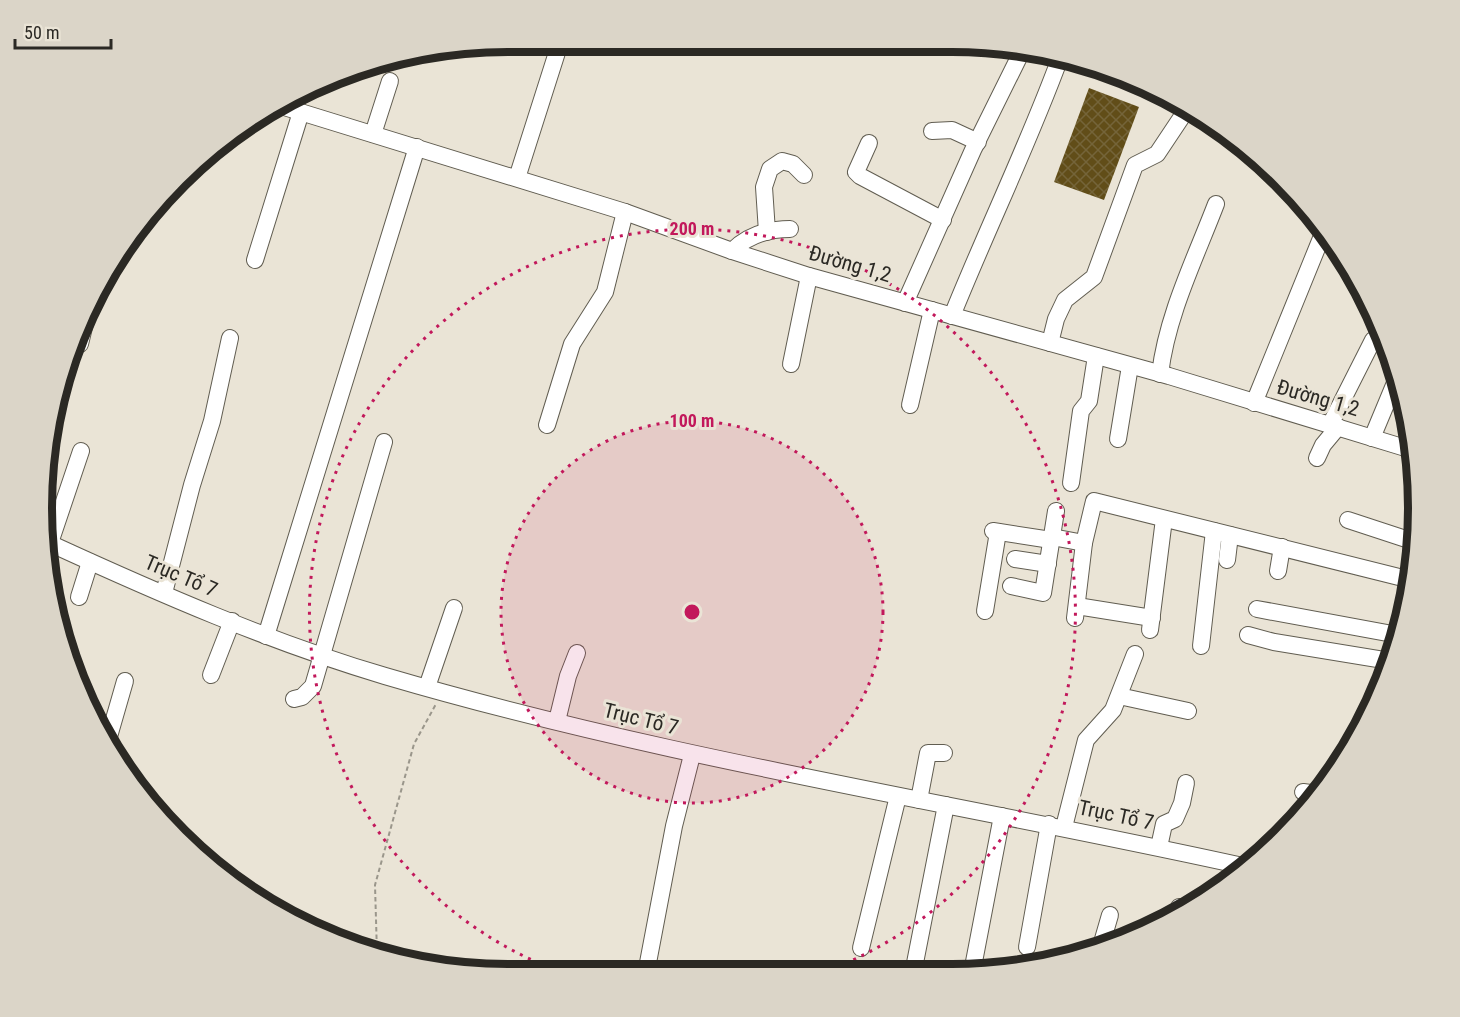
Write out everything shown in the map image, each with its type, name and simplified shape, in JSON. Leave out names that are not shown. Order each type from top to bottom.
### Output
[{"type":"street","points":[[517,178],[557,52]]},
{"type":"street","points":[[905,303],[1019,57]]},
{"type":"street","points":[[952,316],[986,232],[1031,138],[1057,65]]},
{"type":"street","points":[[373,134],[390,81]]},
{"type":"street","name":"Đường 1,2","points":[[295,106],[373,134],[625,212],[809,276],[1160,374],[1404,448]]},
{"type":"street","points":[[255,260],[294,107]]},
{"type":"street","points":[[1050,343],[1056,319],[1065,300],[1094,277],[1135,165],[1157,154],[1183,116]]},
{"type":"street","points":[[932,131],[952,130],[978,142]]},
{"type":"street","points":[[869,143],[856,172],[943,220]]},
{"type":"street","points":[[266,636],[417,147]]},
{"type":"street","points":[[767,232],[764,187],[770,169],[782,161],[794,164],[804,175]]},
{"type":"street","points":[[1160,374],[1170,322],[1216,204]]},
{"type":"street","points":[[547,425],[572,344],[605,292],[625,212]]},
{"type":"street","points":[[732,251],[744,240],[767,232],[790,229]]},
{"type":"street","points":[[1254,403],[1320,241]]},
{"type":"street","points":[[791,364],[809,276]]},
{"type":"street","points":[[910,405],[932,310]]},
{"type":"street","points":[[164,593],[192,484],[212,421],[230,338]]},
{"type":"street","points":[[1317,458],[1373,340]]},
{"type":"street","points":[[1071,483],[1081,411],[1089,401],[1096,356]]},
{"type":"street","points":[[1118,439],[1130,366]]},
{"type":"street","points":[[1372,438],[1392,390]]},
{"type":"street","points":[[294,699],[302,697],[313,686],[324,655],[384,442]]},
{"type":"street","points":[[53,534],[81,451]]},
{"type":"street","points":[[1164,519],[1151,624],[1076,612],[1084,543],[1094,501],[1402,578]]},
{"type":"street","points":[[1011,586],[1043,593],[1056,512]]},
{"type":"street","points":[[1348,520],[1407,539]]},
{"type":"street","points":[[986,611],[995,532],[1084,543]]},
{"type":"street","points":[[1222,533],[1227,560]]},
{"type":"street","points":[[1201,646],[1222,533]]},
{"type":"street","name":"Trục Tổ 7","points":[[54,545],[266,636],[444,692],[692,755],[1056,826],[1236,864]]},
{"type":"street","points":[[1278,571],[1282,547]]},
{"type":"street","points":[[1015,559],[1048,564]]},
{"type":"street","points":[[79,597],[90,562]]},
{"type":"street","points":[[427,687],[454,608]]},
{"type":"street","points":[[1257,609],[1390,634]]},
{"type":"street","points":[[211,675],[232,621]]},
{"type":"street","points":[[1248,635],[1274,642],[1381,660]]},
{"type":"street","points":[[557,721],[568,676],[577,653]]},
{"type":"street","points":[[1028,947],[1056,826],[1086,740],[1113,710],[1135,654]]},
{"type":"street","points":[[111,730],[125,681]]},
{"type":"street","points":[[1119,696],[1188,711]]},
{"type":"street","points":[[919,800],[928,753],[944,753]]},
{"type":"street","points":[[648,964],[674,826],[692,755]]},
{"type":"street","points":[[1159,847],[1164,824],[1175,819],[1182,803],[1186,783]]},
{"type":"street","points":[[861,948],[898,796]]},
{"type":"street","points":[[915,964],[946,805]]},
{"type":"street","points":[[974,964],[1002,816]]},
{"type":"street","points":[[1103,938],[1110,915]]},
{"type":"path","points":[[377,945],[375,885],[414,744],[444,692]]},
{"type":"building","points":[[1089,88],[1139,107],[1104,200],[1054,182]]}]
